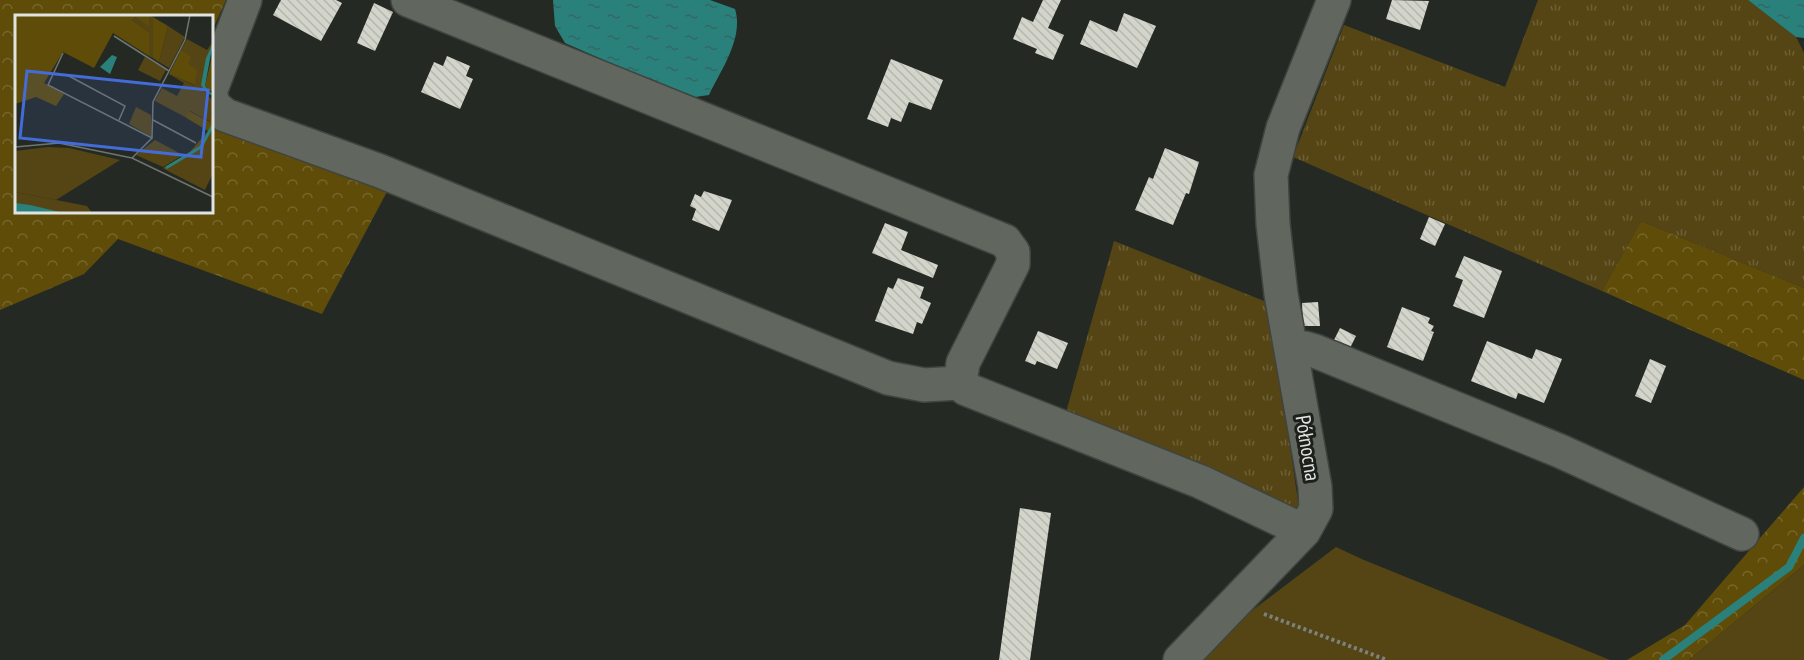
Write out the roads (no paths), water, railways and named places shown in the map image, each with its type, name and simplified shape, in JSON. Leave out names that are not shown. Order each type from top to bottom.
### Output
[{"type":"street","points":[[213,94],[245,0]]},
{"type":"street","points":[[408,0],[1005,241],[1013,252],[1013,264],[963,363],[960,383]]},
{"type":"street","name":"Północna","points":[[1304,531],[1316,509],[1315,487],[1291,349],[1273,224],[1271,175],[1283,128],[1334,0]]},
{"type":"street","points":[[213,98],[225,115],[380,171],[888,378],[924,385],[960,383],[966,389],[1201,482],[1304,531],[1180,660]]},
{"type":"street","points":[[1291,349],[1305,348],[1315,351],[1560,451],[1742,534]]},
{"type":"water","points":[[553,0],[710,0],[735,9],[737,20],[734,42],[709,95],[695,97],[679,93],[565,43],[555,26]]},
{"type":"water","points":[[1748,0],[1804,0],[1804,38],[1796,37]]},
{"type":"waterway","points":[[1663,660],[1789,567],[1804,538]]}]
